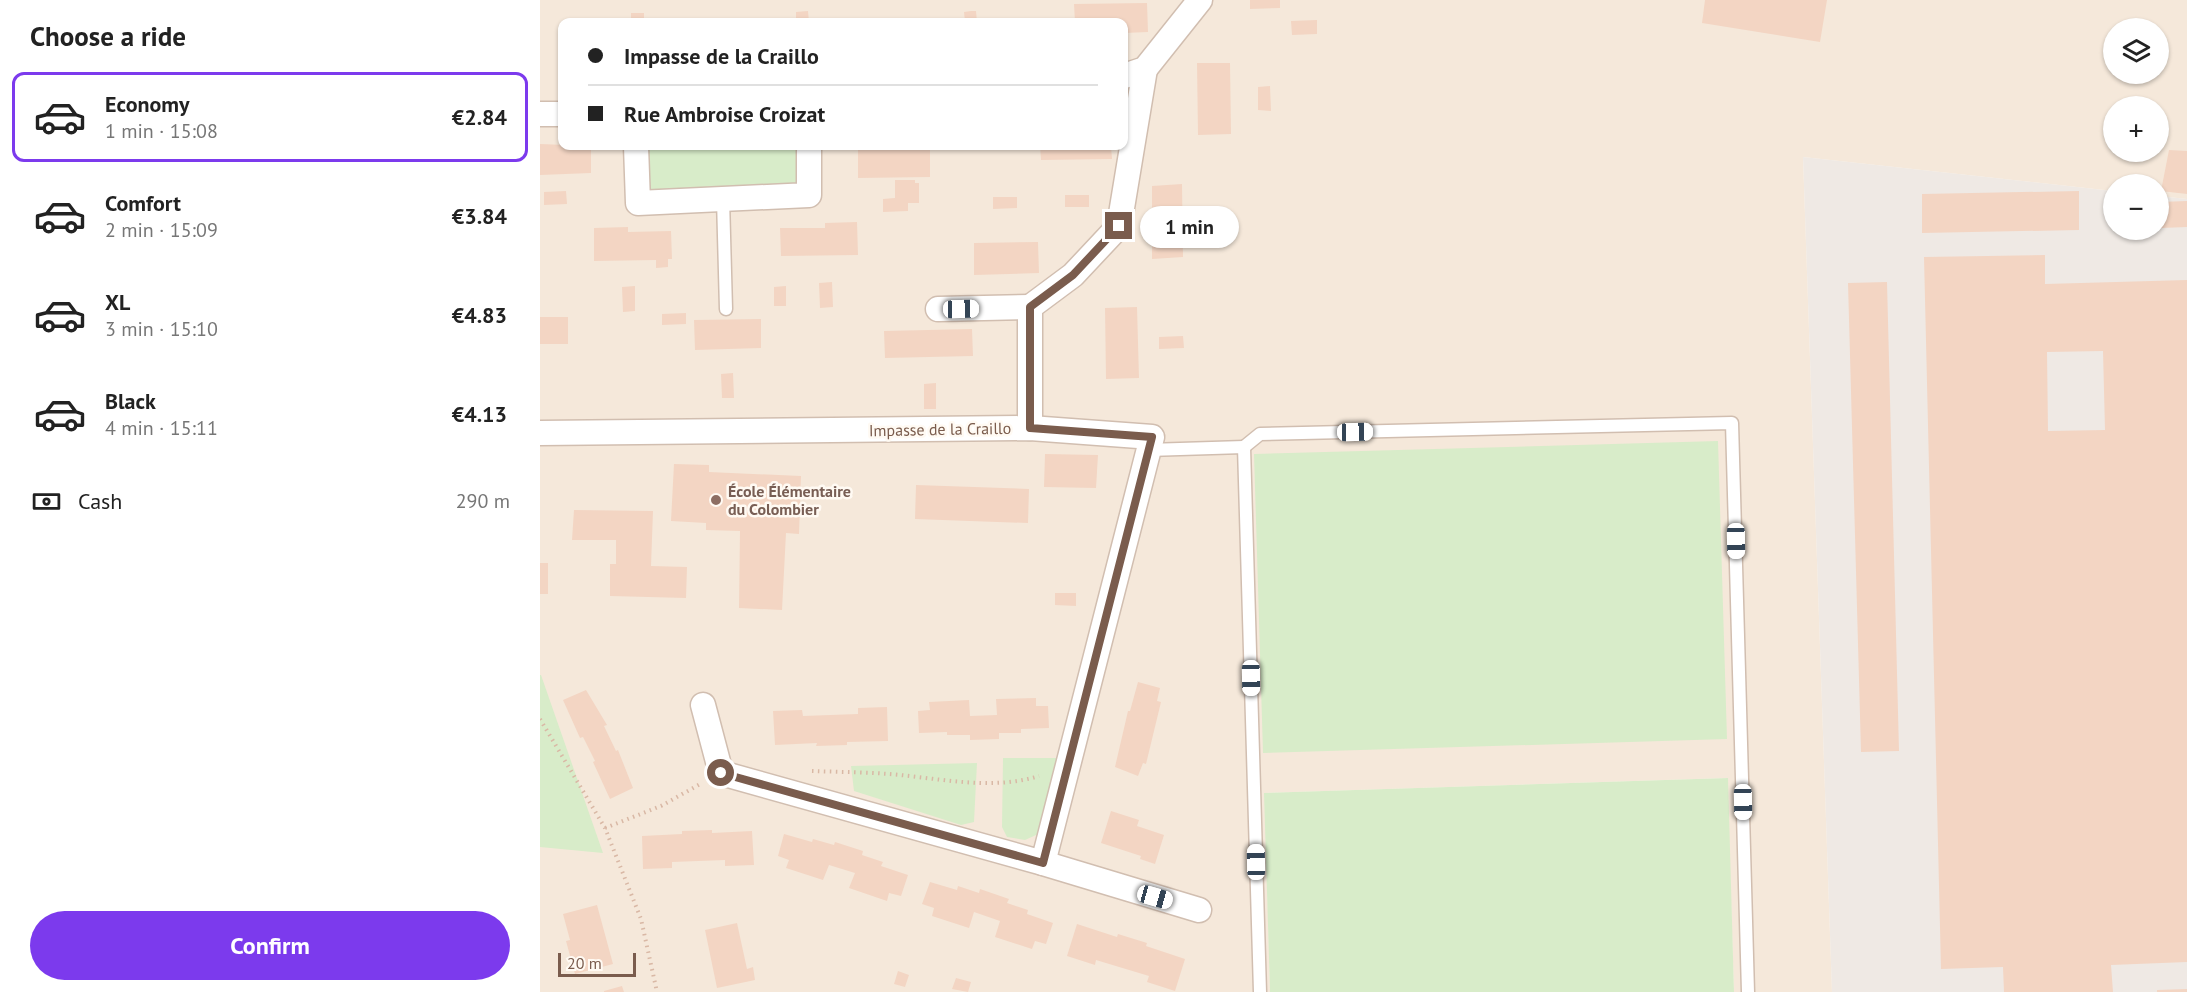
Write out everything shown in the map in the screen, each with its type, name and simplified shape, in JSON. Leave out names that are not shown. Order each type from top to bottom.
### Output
[{"type":"street","points":[[1128,134],[1134,72],[1200,0]]},
{"type":"street","points":[[540,114],[558,114]]},
{"type":"street","points":[[636,150],[638,203],[809,195],[809,150]]},
{"type":"street","points":[[938,309],[1030,307],[1073,275],[1119,226],[1126,150]]},
{"type":"street","points":[[1030,307],[1030,428]]},
{"type":"street","name":"Impasse de la Craillo","points":[[540,433],[1030,428],[1152,437],[1148,450]]},
{"type":"street","points":[[1043,863],[1148,450]]},
{"type":"street","points":[[703,705],[721,773],[1043,863],[1199,910]]},
{"type":"lane","points":[[723,199],[726,309]]},
{"type":"lane","points":[[1148,450],[1244,447],[1260,434],[1732,423],[1748,992]]},
{"type":"lane","points":[[1244,447],[1260,992]]},
{"type":"path","points":[[540,719],[605,828],[641,919],[657,992]]},
{"type":"path","points":[[791,793],[791,770],[888,774],[991,784],[1022,781],[1068,766]]},
{"type":"path","points":[[605,828],[661,806],[721,773]]},
{"type":"shaded area","points":[[540,0],[2187,0],[2187,199],[2169,197],[2169,174],[2103,174],[2103,190],[1803,157],[1832,992],[1734,992],[1727,778],[1265,793],[1270,992],[540,992]]},
{"type":"shaded area","points":[[1803,157],[2103,190],[2103,240],[2169,240],[2169,197],[2187,199],[2187,992],[1832,992]]},
{"type":"green space","points":[[645,150],[798,150],[800,188],[646,196]]},
{"type":"green space","points":[[1718,441],[1727,739],[1263,753],[1254,454]]},
{"type":"green space","points":[[541,675],[603,853],[540,847]]},
{"type":"green space","points":[[1003,758],[1062,758],[1045,831],[1025,840],[1007,837],[1002,827]]},
{"type":"green space","points":[[977,763],[974,822],[961,825],[854,791],[851,766]]},
{"type":"green space","points":[[1728,778],[1734,992],[1270,992],[1264,793]]},
{"type":"building","points":[[1250,0],[1280,0],[1280,8],[1250,9]]},
{"type":"building","points":[[1705,0],[1827,0],[1820,42],[1702,23]]},
{"type":"building","points":[[1147,3],[1148,32],[1128,33],[1128,18],[1075,18],[1074,4]]},
{"type":"building","points":[[808,11],[809,18],[796,18],[796,12]]},
{"type":"building","points":[[976,11],[977,18],[965,18],[964,12]]},
{"type":"building","points":[[631,13],[644,13],[644,18],[631,18]]},
{"type":"building","points":[[1317,20],[1317,34],[1292,35],[1291,21]]},
{"type":"building","points":[[1197,63],[1230,63],[1231,134],[1198,135]]},
{"type":"building","points":[[1270,86],[1271,111],[1258,110],[1258,87]]},
{"type":"building","points":[[540,144],[558,145],[558,150],[591,150],[591,173],[540,175]]},
{"type":"building","points":[[858,150],[930,150],[930,177],[858,178]]},
{"type":"building","points":[[1040,150],[1111,150],[1112,159],[1041,160]]},
{"type":"building","points":[[2169,150],[2187,151],[2187,194],[2169,192],[2169,174],[2164,174],[2167,162],[2169,162]]},
{"type":"building","points":[[895,180],[915,180],[915,183],[919,183],[919,203],[908,203],[908,211],[883,212],[883,199],[895,198]]},
{"type":"building","points":[[1182,184],[1183,257],[1152,259],[1152,186]]},
{"type":"building","points":[[566,191],[567,204],[544,205],[544,192]]},
{"type":"building","points":[[2079,191],[2079,230],[1922,233],[1922,194]]},
{"type":"building","points":[[1065,195],[1089,195],[1089,207],[1065,207]]},
{"type":"building","points":[[993,197],[1017,197],[1017,208],[993,209]]},
{"type":"building","points":[[2187,201],[2187,227],[2169,228],[2169,202]]},
{"type":"building","points":[[1226,214],[1226,226],[1201,226],[1201,215]]},
{"type":"building","points":[[857,222],[858,255],[781,256],[780,228],[825,228],[825,223]]},
{"type":"building","points":[[628,227],[628,232],[671,231],[672,259],[668,259],[668,267],[656,268],[656,260],[594,261],[594,228]]},
{"type":"building","points":[[1038,242],[1039,273],[974,275],[974,243]]},
{"type":"building","points":[[2045,255],[2045,284],[2187,280],[2187,962],[2111,965],[2113,992],[2004,992],[2003,967],[1941,969],[1924,257]],"holes":[[[2103,351],[2105,430],[2048,431],[2047,352]]]},
{"type":"building","points":[[832,282],[833,307],[820,308],[819,283]]},
{"type":"building","points":[[1887,282],[1899,751],[1861,752],[1848,283]]},
{"type":"building","points":[[635,286],[635,311],[623,312],[622,287]]},
{"type":"building","points":[[786,286],[786,306],[774,306],[774,287]]},
{"type":"building","points":[[1137,307],[1139,378],[1106,379],[1105,308]]},
{"type":"building","points":[[686,313],[686,324],[662,325],[662,314]]},
{"type":"building","points":[[540,317],[568,317],[568,344],[540,344]]},
{"type":"building","points":[[761,319],[761,348],[695,350],[694,320]]},
{"type":"building","points":[[972,329],[973,356],[885,358],[884,331]]},
{"type":"building","points":[[1183,336],[1184,348],[1159,349],[1159,337]]},
{"type":"building","points":[[733,373],[734,398],[722,398],[721,374]]},
{"type":"building","points":[[936,383],[936,409],[924,409],[924,384]]},
{"type":"building","points":[[1045,454],[1098,455],[1096,488],[1044,487]]},
{"type":"building","points":[[674,464],[709,465],[709,472],[801,476],[799,534],[786,533],[782,610],[739,608],[740,531],[706,530],[706,523],[671,521]]},
{"type":"building","points":[[916,485],[1029,489],[1028,523],[915,519]]},
{"type":"building","points":[[574,510],[653,511],[651,566],[687,567],[686,598],[610,596],[610,564],[616,564],[616,540],[572,540]]},
{"type":"building","points":[[540,563],[548,563],[548,594],[540,594]]},
{"type":"building","points":[[1055,593],[1076,593],[1076,606],[1055,605]]},
{"type":"building","points":[[1138,682],[1160,688],[1157,701],[1161,702],[1146,764],[1143,763],[1138,776],[1115,767],[1128,711],[1130,711]]},
{"type":"building","points":[[586,690],[607,725],[604,726],[616,751],[618,750],[633,788],[610,799],[593,762],[595,761],[583,737],[580,738],[563,700]]},
{"type":"building","points":[[1036,698],[1036,706],[1048,706],[1049,728],[1021,729],[1021,733],[999,733],[999,739],[970,740],[970,735],[947,735],[947,732],[919,733],[918,711],[930,710],[929,702],[969,700],[970,716],[997,715],[996,699]]},
{"type":"building","points":[[887,707],[888,741],[847,742],[847,745],[816,746],[817,743],[775,745],[773,711],[802,710],[803,716],[858,714],[858,708]]},
{"type":"building","points":[[1111,811],[1139,820],[1137,826],[1164,835],[1155,864],[1140,859],[1141,856],[1101,843]]},
{"type":"building","points":[[712,830],[712,833],[752,831],[754,865],[725,866],[725,860],[672,862],[672,868],[643,869],[642,836]]},
{"type":"building","points":[[784,834],[812,842],[813,839],[834,845],[835,842],[863,851],[862,855],[883,862],[881,866],[908,875],[901,896],[889,893],[887,901],[849,888],[855,873],[829,865],[823,880],[786,868],[789,860],[778,856]]},
{"type":"building","points":[[930,882],[957,890],[958,886],[979,893],[980,889],[1009,899],[1007,903],[1028,910],[1027,914],[1053,923],[1046,944],[1035,941],[1032,949],[995,937],[1000,921],[974,912],[969,928],[932,916],[934,908],[922,904]]},
{"type":"building","points":[[597,905],[613,964],[575,974],[566,941],[570,940],[563,914]]},
{"type":"building","points":[[737,923],[747,969],[753,967],[755,980],[717,988],[705,930]]},
{"type":"building","points":[[1077,924],[1117,937],[1118,934],[1147,943],[1146,946],[1185,959],[1175,991],[1147,982],[1149,976],[1096,960],[1095,965],[1067,956]]},
{"type":"building","points":[[898,971],[909,975],[905,987],[894,984]]},
{"type":"building","points":[[956,978],[971,982],[968,992],[952,989]]},
{"type":"building","points":[[622,986],[624,992],[604,992],[604,991]]},
{"type":"building","points":[[2187,989],[2187,992],[2157,992],[2157,990]]},
{"type":"place","name":"École Élémentaire du Colombier","points":[[716,500]]},
{"type":"route","points":[[721,773],[1043,863],[1152,437],[1030,428],[1030,307],[1073,275],[1119,226]]}]
